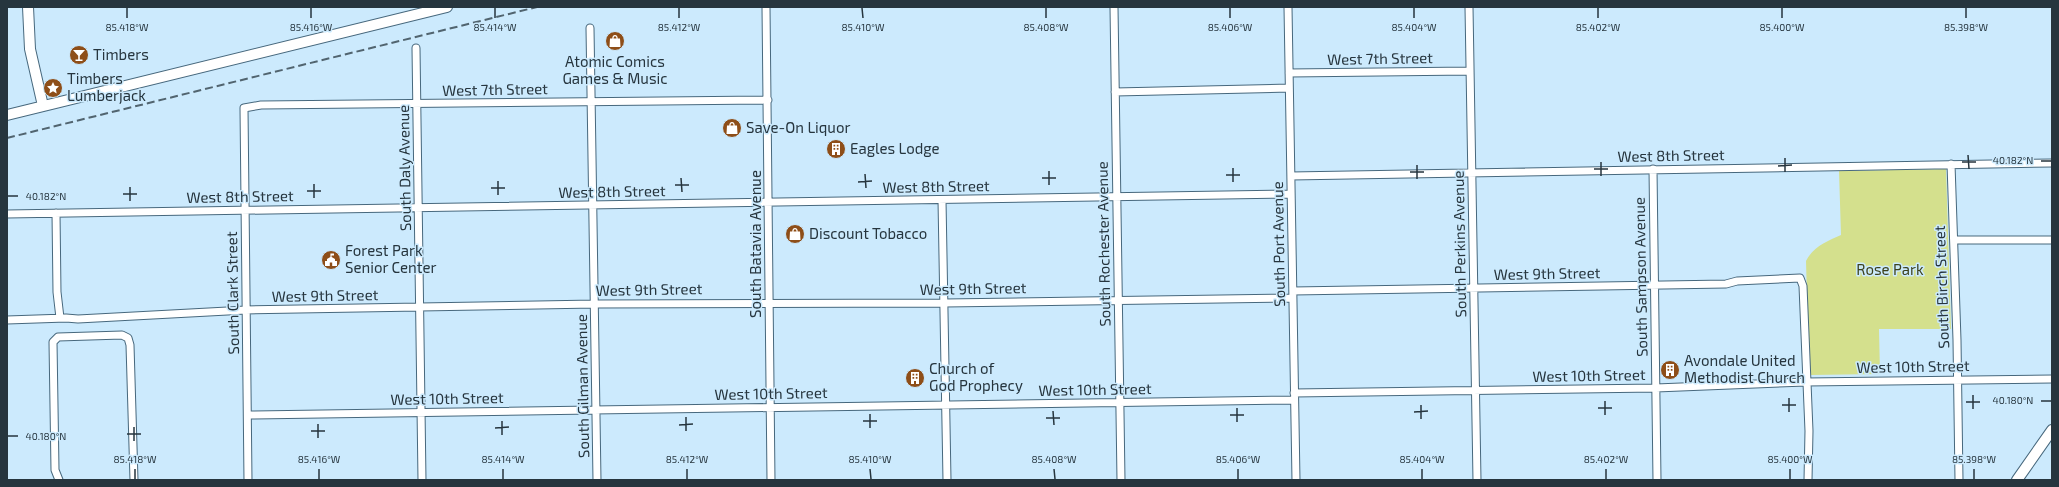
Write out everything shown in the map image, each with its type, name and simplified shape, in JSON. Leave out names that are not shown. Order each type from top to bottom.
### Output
[{"type":"main road","points":[[28,7],[30,49],[43,106]]},
{"type":"main road","points":[[7,115],[447,7]]},
{"type":"main road","points":[[2017,480],[2052,430]]},
{"type":"street","name":"South Batavia Avenue","points":[[766,7],[772,480]]},
{"type":"street","name":"South Rochester Avenue","points":[[1114,7],[1121,480]]},
{"type":"street","name":"South Port Avenue","points":[[1288,7],[1296,480]]},
{"type":"street","name":"South Perkins Avenue","points":[[1470,7],[1477,480]]},
{"type":"street","name":"South Gilman Avenue","points":[[590,28],[597,480]]},
{"type":"street","name":"South Daly Avenue","points":[[416,48],[422,480]]},
{"type":"street","name":"West 7th Street","points":[[1289,73],[1470,71]]},
{"type":"street","points":[[1115,92],[1289,88]]},
{"type":"street","name":"West 7th Street","points":[[246,106],[768,100]]},
{"type":"street","name":"South Clark Street","points":[[246,106],[243,111],[248,480]]},
{"type":"street","name":"West 8th Street","points":[[1291,176],[2052,163]]},
{"type":"street","name":"South Birch Street","points":[[1951,164],[1959,480]]},
{"type":"street","name":"South Sampson Avenue","points":[[1652,169],[1657,480]]},
{"type":"street","name":"West 8th Street","points":[[7,214],[1290,194]]},
{"type":"street","points":[[942,200],[947,480]]},
{"type":"street","points":[[56,213],[57,292],[60,318]]},
{"type":"street","points":[[1954,240],[2052,240]]},
{"type":"street","name":"West 9th Street","points":[[7,320],[60,318],[85,319],[246,310],[769,302],[944,303],[1118,300],[1474,288],[1726,284],[1737,281],[1800,278],[1803,286],[1806,382]]},
{"type":"street","points":[[59,480],[55,470],[53,342],[58,337],[122,335],[128,338],[130,344],[134,480]]},
{"type":"street","name":"West 10th Street","points":[[248,415],[1120,403],[1475,390],[1656,388],[1806,382],[1957,379],[2052,379]]},
{"type":"street","points":[[1806,382],[1809,431],[1808,480]]},
{"type":"green space","name":"Rose Park","points":[[1946,169],[1951,329],[1879,329],[1880,374],[1811,375],[1809,373],[1806,261],[1816,248],[1841,235],[1839,171]]},
{"type":"railway","points":[[7,138],[537,7]]},
{"type":"place","name":"Atomic Comics Games & Music","points":[[615,41]]},
{"type":"place","name":"Timbers","points":[[79,55]]},
{"type":"place","name":"Timbers Lumberjack","points":[[53,88]]},
{"type":"place","name":"Save-On Liquor","points":[[732,128]]},
{"type":"place","name":"Eagles Lodge","points":[[836,149]]},
{"type":"place","name":"Discount Tobacco","points":[[795,234]]},
{"type":"place","name":"Forest Park Senior Center","points":[[331,260]]},
{"type":"place","name":"Avondale United Methodist Church","points":[[1670,370]]},
{"type":"place","name":"Church of God Prophecy","points":[[915,378]]}]
